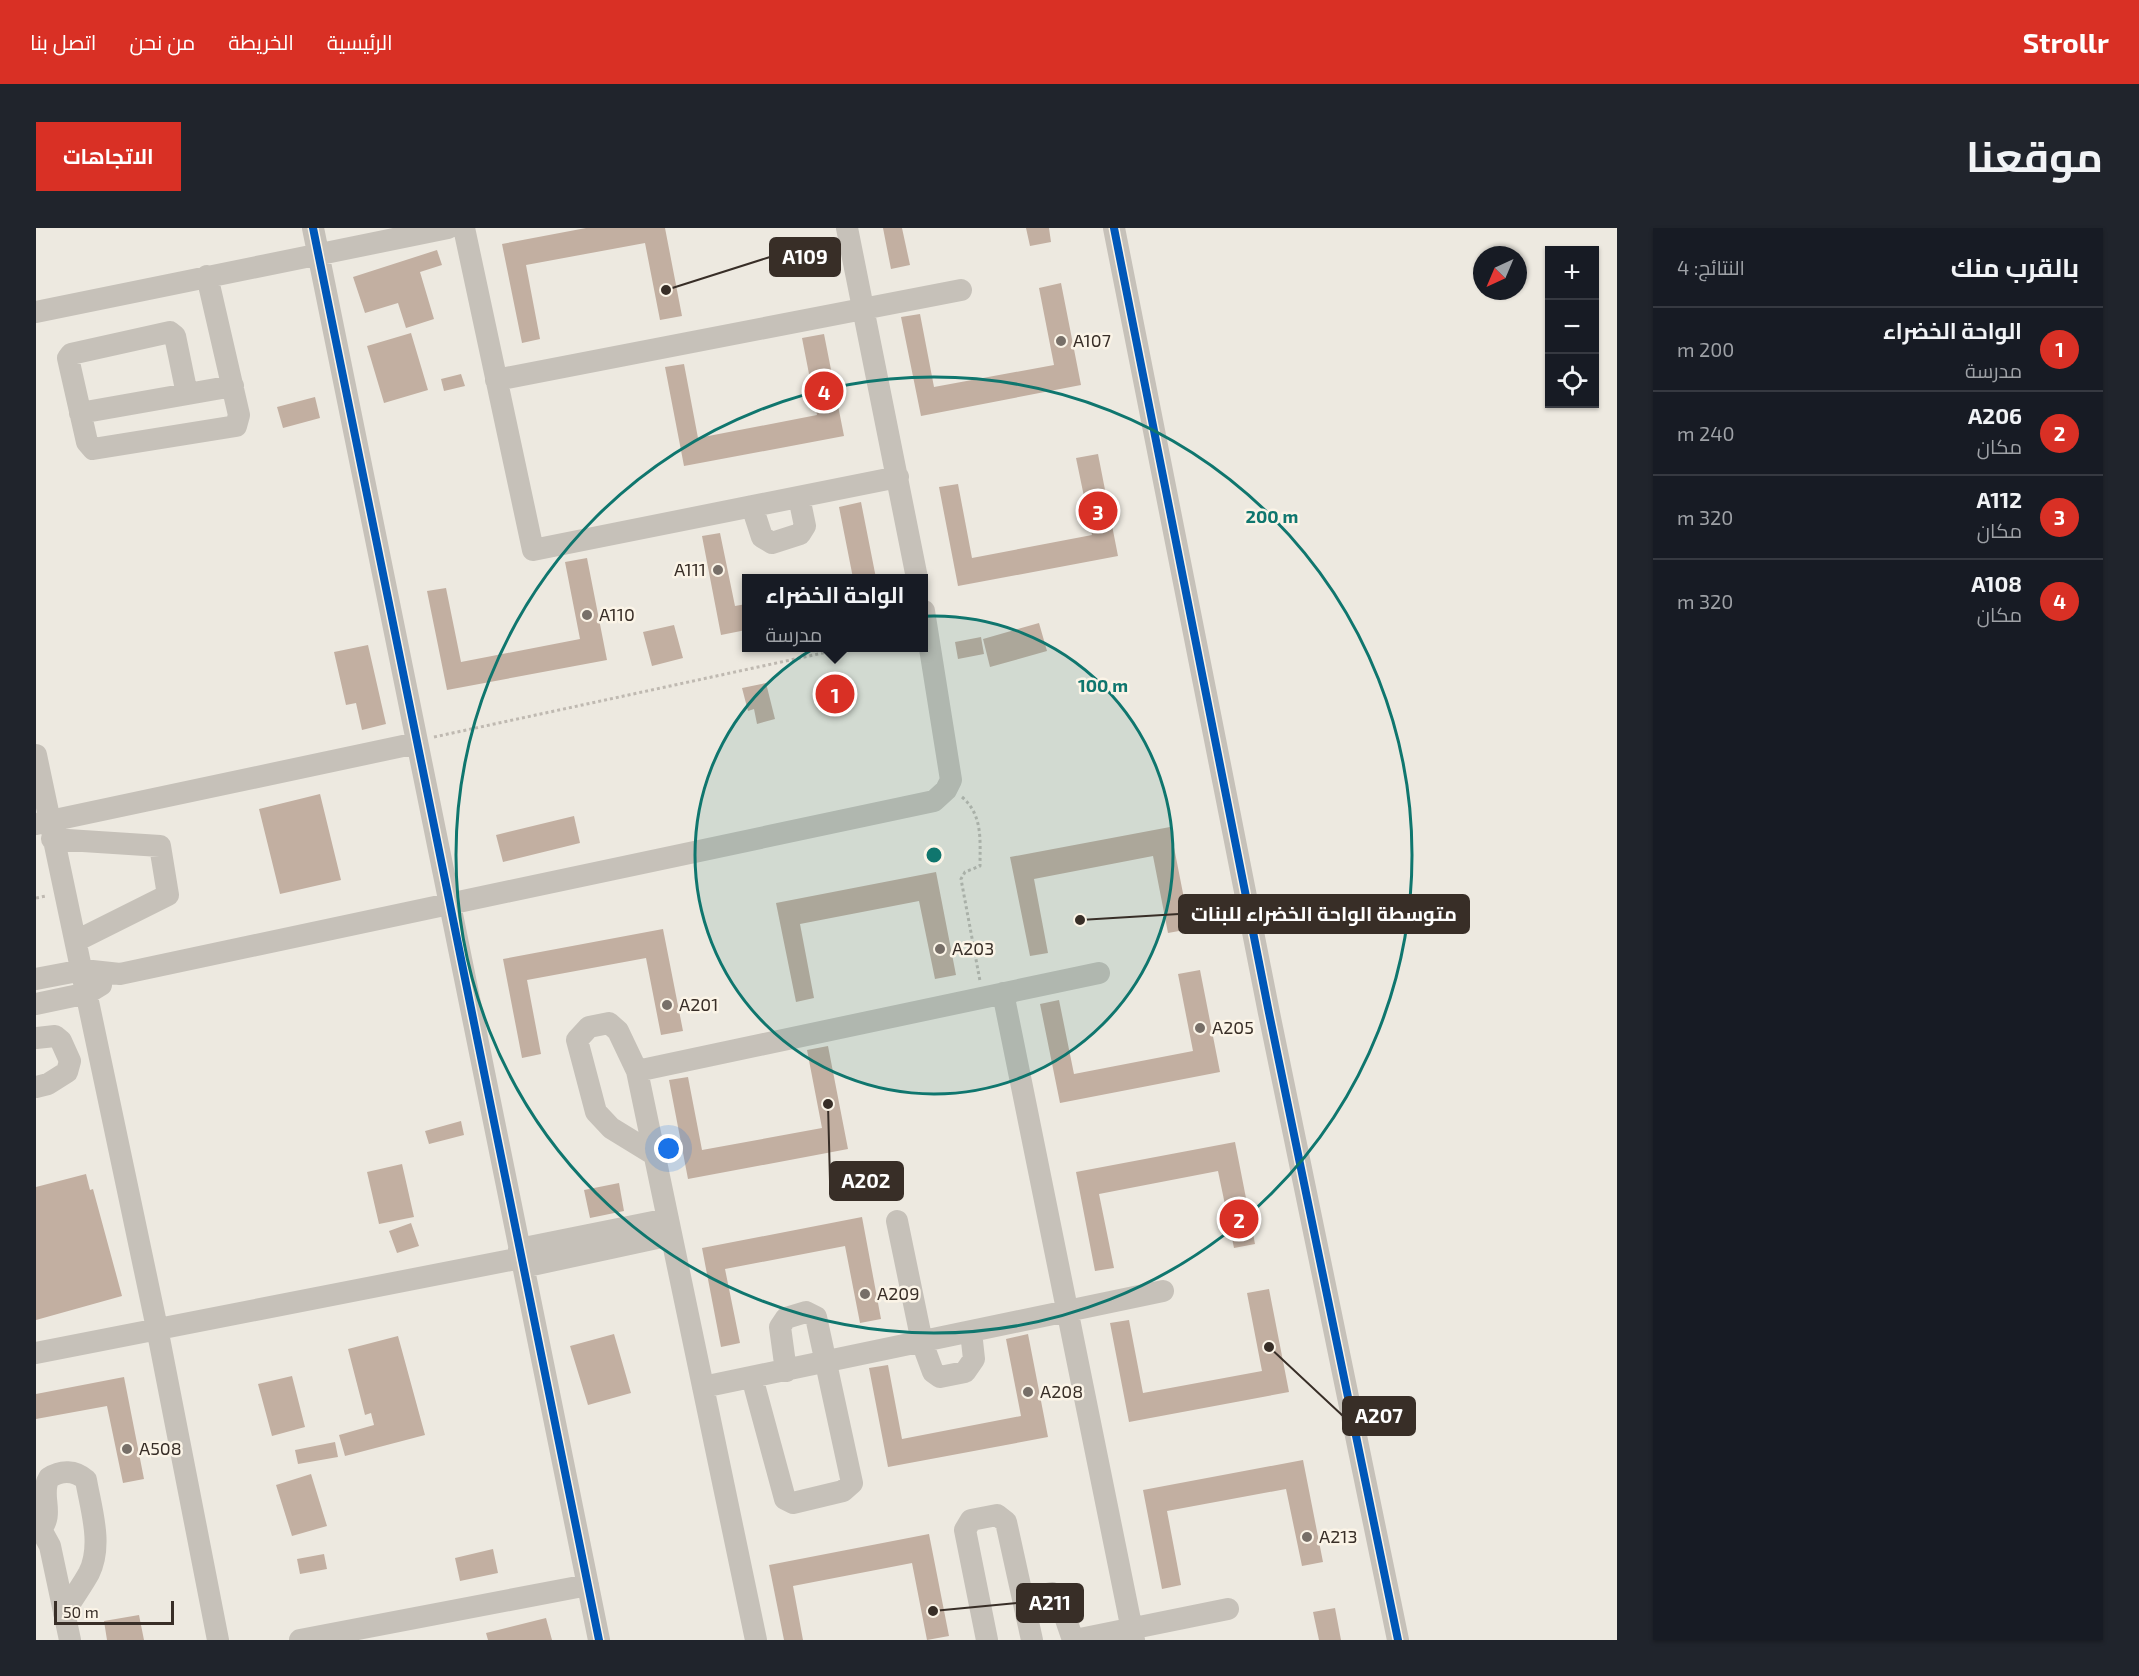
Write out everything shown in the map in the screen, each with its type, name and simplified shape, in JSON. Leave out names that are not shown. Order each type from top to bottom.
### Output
[{"type":"street","points":[[313,228],[599,1640]]},
{"type":"street","points":[[36,312],[448,228]]},
{"type":"street","points":[[464,228],[533,550],[897,477]]},
{"type":"street","points":[[847,228],[916,574]]},
{"type":"street","points":[[1114,228],[1269,1013],[1398,1640]]},
{"type":"street","points":[[187,394],[175,336],[170,332],[71,354],[68,358],[87,442],[93,449],[236,426],[239,415],[207,276]]},
{"type":"street","points":[[496,380],[961,290]]},
{"type":"street","points":[[80,414],[233,386]]},
{"type":"street","points":[[752,506],[762,537],[772,543],[800,534],[805,526],[799,497]]},
{"type":"street","points":[[36,979],[83,970],[120,974],[934,801],[946,790],[951,780],[928,638]]},
{"type":"street","points":[[46,828],[417,743]]},
{"type":"street","points":[[36,755],[46,828],[88,993],[218,1640]]},
{"type":"street","points":[[46,828],[160,846],[168,895],[76,941]]},
{"type":"street","points":[[637,1071],[1099,973]]},
{"type":"street","points":[[36,1004],[88,993],[120,974]]},
{"type":"street","points":[[993,995],[1068,1312],[1133,1634]]},
{"type":"street","points":[[655,1155],[611,1128],[596,1112],[577,1040],[589,1027],[609,1023],[618,1031],[637,1071],[655,1155],[669,1227],[756,1640]]},
{"type":"street","points":[[36,1038],[55,1036],[61,1041],[70,1060],[67,1072],[48,1084],[36,1087]]},
{"type":"street","points":[[70,1060],[102,1060]]},
{"type":"street","points":[[897,1221],[922,1342],[933,1372],[940,1377],[965,1372],[974,1359],[971,1332]]},
{"type":"street","points":[[36,1353],[669,1227]]},
{"type":"street","points":[[703,1387],[1163,1291]]},
{"type":"street","points":[[752,1377],[785,1500],[793,1503],[843,1491],[852,1483],[816,1317],[806,1312],[786,1318],[780,1327],[786,1371]]},
{"type":"street","points":[[64,1613],[90,1571],[95,1530],[86,1480],[81,1475],[67,1472],[49,1478],[45,1488],[48,1519],[38,1530],[50,1546],[64,1613],[70,1640]]},
{"type":"street","points":[[987,1640],[965,1530],[970,1520],[997,1515],[1006,1522],[1032,1640]]},
{"type":"street","points":[[300,1640],[588,1585]]},
{"type":"street","points":[[1023,1598],[1052,1593],[1060,1602],[1074,1640],[1133,1634],[1228,1609]]},
{"type":"path","points":[[417,743],[828,652]]},
{"type":"path","points":[[946,790],[963,798],[975,810],[980,826],[980,866],[965,872],[961,879],[993,995]]},
{"type":"building","points":[[586,228],[665,228],[682,316],[660,320],[645,243],[526,265],[540,339],[522,343],[502,244]]},
{"type":"building","points":[[883,228],[902,228],[910,265],[891,269]]},
{"type":"building","points":[[1026,228],[1049,228],[1051,242],[1030,246]]},
{"type":"building","points":[[437,250],[442,265],[420,272],[434,319],[406,328],[398,303],[365,313],[353,277]]},
{"type":"building","name":"A107","points":[[1061,283],[1081,385],[921,416],[901,317],[920,314],[934,387],[1054,365],[1039,288]]},
{"type":"building","points":[[411,333],[428,390],[384,403],[367,346]]},
{"type":"building","points":[[824,334],[844,436],[684,466],[665,367],[684,364],[698,438],[817,415],[802,338]]},
{"type":"building","points":[[461,374],[465,386],[444,391],[441,379]]},
{"type":"building","points":[[315,397],[320,418],[283,428],[277,407]]},
{"type":"building","points":[[1098,454],[1118,556],[958,586],[939,487],[958,484],[972,558],[1092,535],[1076,458]]},
{"type":"building","points":[[861,502],[875,574],[852,574],[839,507]]},
{"type":"building","name":"A111","points":[[720,533],[735,606],[742,605],[742,631],[721,635],[702,536]]},
{"type":"building","name":"A110","points":[[587,558],[607,660],[447,690],[427,591],[446,588],[461,662],[580,639],[565,562]]},
{"type":"building","points":[[1039,623],[1047,651],[990,667],[983,639]]},
{"type":"building","points":[[674,625],[683,658],[652,666],[643,632]]},
{"type":"building","points":[[981,637],[984,654],[958,659],[955,642]]},
{"type":"building","points":[[368,645],[386,724],[362,730],[356,703],[346,705],[334,652]]},
{"type":"building","points":[[766,683],[775,719],[757,724],[754,709],[748,711],[742,688]]},
{"type":"building","points":[[320,794],[341,880],[280,894],[259,809]]},
{"type":"building","points":[[574,816],[580,843],[503,862],[496,835]]},
{"type":"building","points":[[1170,827],[1190,929],[1168,933],[1153,856],[1034,879],[1048,953],[1030,956],[1010,857]]},
{"type":"building","name":"A203","points":[[936,872],[956,975],[935,979],[919,901],[800,924],[814,998],[796,1002],[776,903]]},
{"type":"building","name":"A201","points":[[663,929],[683,1031],[661,1035],[646,958],[527,980],[541,1054],[522,1058],[503,959]]},
{"type":"building","name":"A205","points":[[1200,970],[1220,1072],[1060,1103],[1040,1004],[1059,1000],[1074,1074],[1193,1051],[1178,974]]},
{"type":"building","points":[[828,1046],[848,1149],[688,1179],[669,1080],[688,1077],[702,1150],[822,1128],[807,1050]]},
{"type":"building","points":[[461,1121],[464,1135],[429,1144],[425,1131]]},
{"type":"building","points":[[1235,1142],[1255,1244],[1234,1248],[1218,1171],[1099,1194],[1114,1268],[1095,1271],[1076,1172]]},
{"type":"building","points":[[402,1164],[414,1217],[379,1224],[367,1172]]},
{"type":"building","points":[[86,1174],[90,1190],[93,1189],[122,1296],[36,1320],[36,1187]]},
{"type":"building","points":[[619,1183],[624,1211],[590,1218],[584,1190]]},
{"type":"building","name":"A209","points":[[862,1217],[881,1319],[860,1323],[845,1246],[725,1269],[740,1343],[721,1347],[702,1248]]},
{"type":"building","points":[[411,1223],[419,1246],[397,1253],[389,1231]]},
{"type":"building","points":[[1269,1289],[1289,1392],[1129,1422],[1110,1323],[1129,1320],[1143,1393],[1262,1371],[1247,1293]]},
{"type":"building","points":[[614,1334],[631,1393],[588,1405],[570,1346]]},
{"type":"building","name":"A208","points":[[1028,1334],[1048,1437],[888,1467],[869,1368],[888,1365],[902,1439],[1021,1416],[1006,1339]]},
{"type":"building","points":[[398,1336],[425,1435],[345,1456],[339,1435],[374,1425],[371,1413],[365,1415],[348,1349]]},
{"type":"building","points":[[292,1376],[305,1427],[272,1436],[258,1384]]},
{"type":"building","name":"A508","points":[[124,1377],[144,1479],[123,1483],[107,1406],[36,1419],[36,1394]]},
{"type":"building","points":[[335,1442],[338,1457],[298,1464],[295,1450]]},
{"type":"building","name":"A213","points":[[1303,1460],[1323,1562],[1302,1566],[1286,1489],[1167,1511],[1181,1585],[1162,1589],[1143,1490]]},
{"type":"building","points":[[311,1474],[327,1526],[292,1536],[276,1485]]},
{"type":"building","points":[[929,1534],[949,1636],[927,1640],[912,1563],[793,1586],[803,1640],[784,1640],[769,1565]]},
{"type":"building","points":[[493,1549],[498,1573],[460,1581],[455,1558]]},
{"type":"building","points":[[324,1554],[327,1569],[300,1574],[297,1559]]},
{"type":"building","points":[[1335,1608],[1341,1640],[1319,1640],[1313,1612]]},
{"type":"building","points":[[139,1615],[144,1640],[107,1640],[104,1621]]},
{"type":"building","points":[[546,1618],[552,1640],[488,1640],[486,1633]]},
{"type":"cycle path","points":[[313,228],[599,1640]]},
{"type":"cycle path","points":[[1114,228],[1269,1013],[1398,1640]]},
{"type":"place","name":"A109","points":[[666,290]]},
{"type":"place","name":"A107","points":[[1061,341]]},
{"type":"place","name":"A108","points":[[824,391]]},
{"type":"place","name":"A112","points":[[1098,511]]},
{"type":"place","name":"A111","points":[[718,570]]},
{"type":"place","name":"A110","points":[[587,615]]},
{"type":"place","name":"الواحة الخضراء","points":[[835,694]]},
{"type":"place","name":"متوسطة الواحة الخضراء للبنات","points":[[1080,920]]},
{"type":"place","name":"A203","points":[[940,949]]},
{"type":"place","name":"A201","points":[[667,1005]]},
{"type":"place","name":"A205","points":[[1200,1028]]},
{"type":"place","name":"A202","points":[[828,1104]]},
{"type":"place","name":"A206","points":[[1239,1219]]},
{"type":"place","name":"A209","points":[[865,1294]]},
{"type":"place","name":"A207","points":[[1269,1347]]},
{"type":"place","name":"A208","points":[[1028,1392]]},
{"type":"place","name":"A508","points":[[127,1449]]},
{"type":"place","name":"A213","points":[[1307,1537]]},
{"type":"place","name":"A211","points":[[933,1611]]}]
